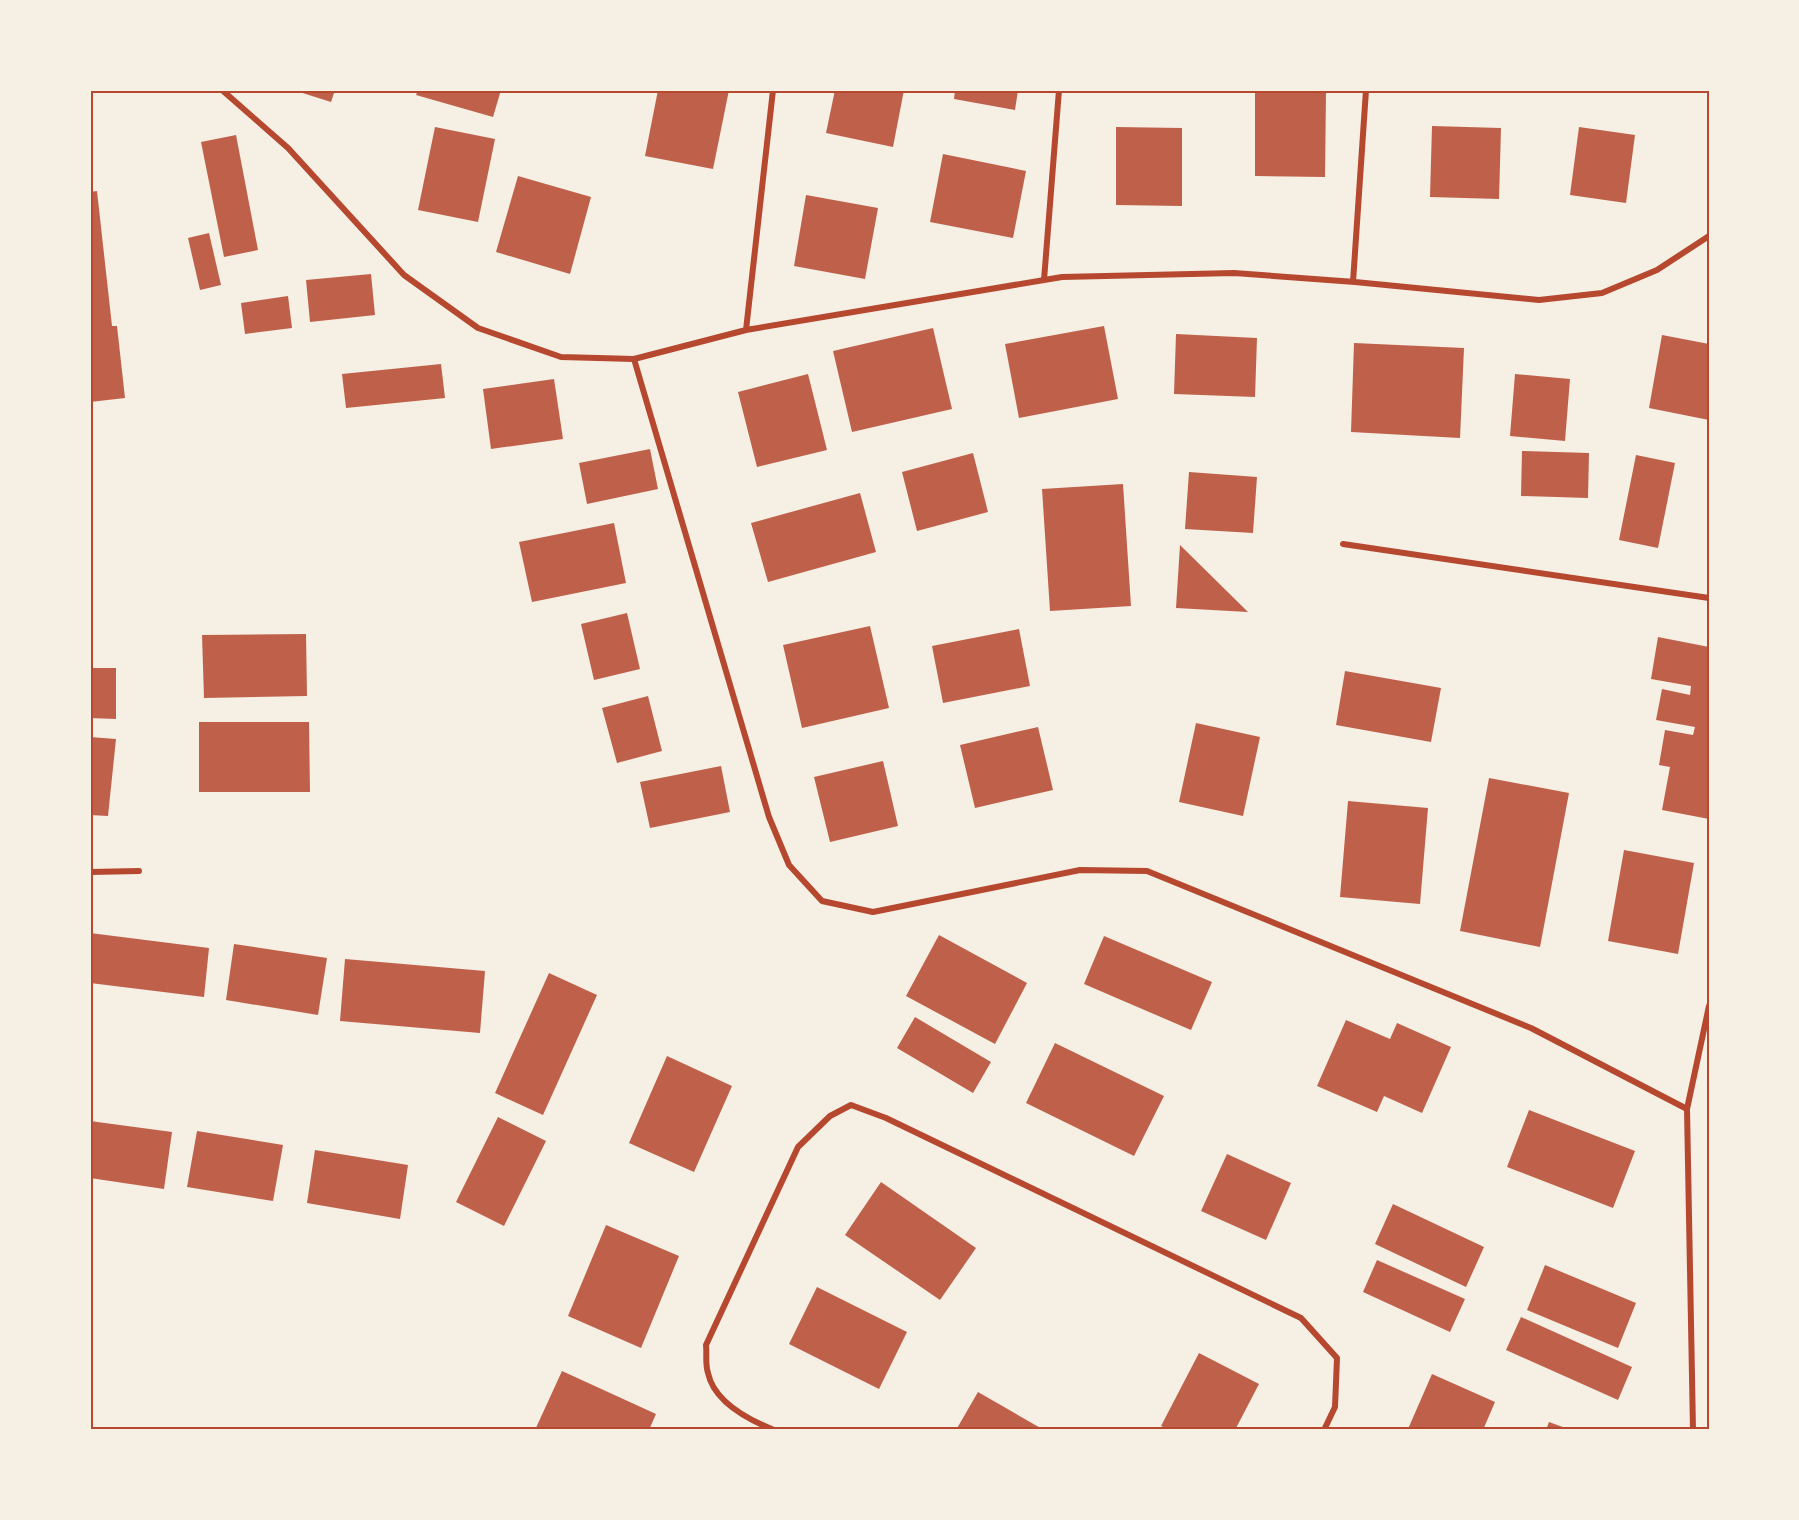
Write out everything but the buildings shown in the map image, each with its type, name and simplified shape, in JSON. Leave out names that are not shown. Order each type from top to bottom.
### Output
[{"type":"street","points":[[222,90],[288,148],[404,275],[478,328],[561,357],[634,358],[746,330],[1062,278],[1234,273],[1539,300],[1602,293],[1657,270],[1709,236]]},
{"type":"street","points":[[746,330],[773,90]]},
{"type":"street","points":[[1044,280],[1059,90]]},
{"type":"street","points":[[1353,282],[1366,90]]},
{"type":"street","points":[[634,358],[769,817],[789,865],[822,901],[873,912],[1080,870],[1147,871],[1531,1028],[1687,1109]]},
{"type":"street","points":[[1343,544],[1709,597]]},
{"type":"street","points":[[90,872],[139,871]]},
{"type":"street","points":[[1693,1430],[1687,1109],[1709,1006]]},
{"type":"street","points":[[774,1430],[749,1420],[720,1396],[708,1374],[706,1344],[798,1147],[830,1116],[852,1105],[885,1118],[1301,1318],[1337,1358],[1335,1407],[1324,1430]]}]
